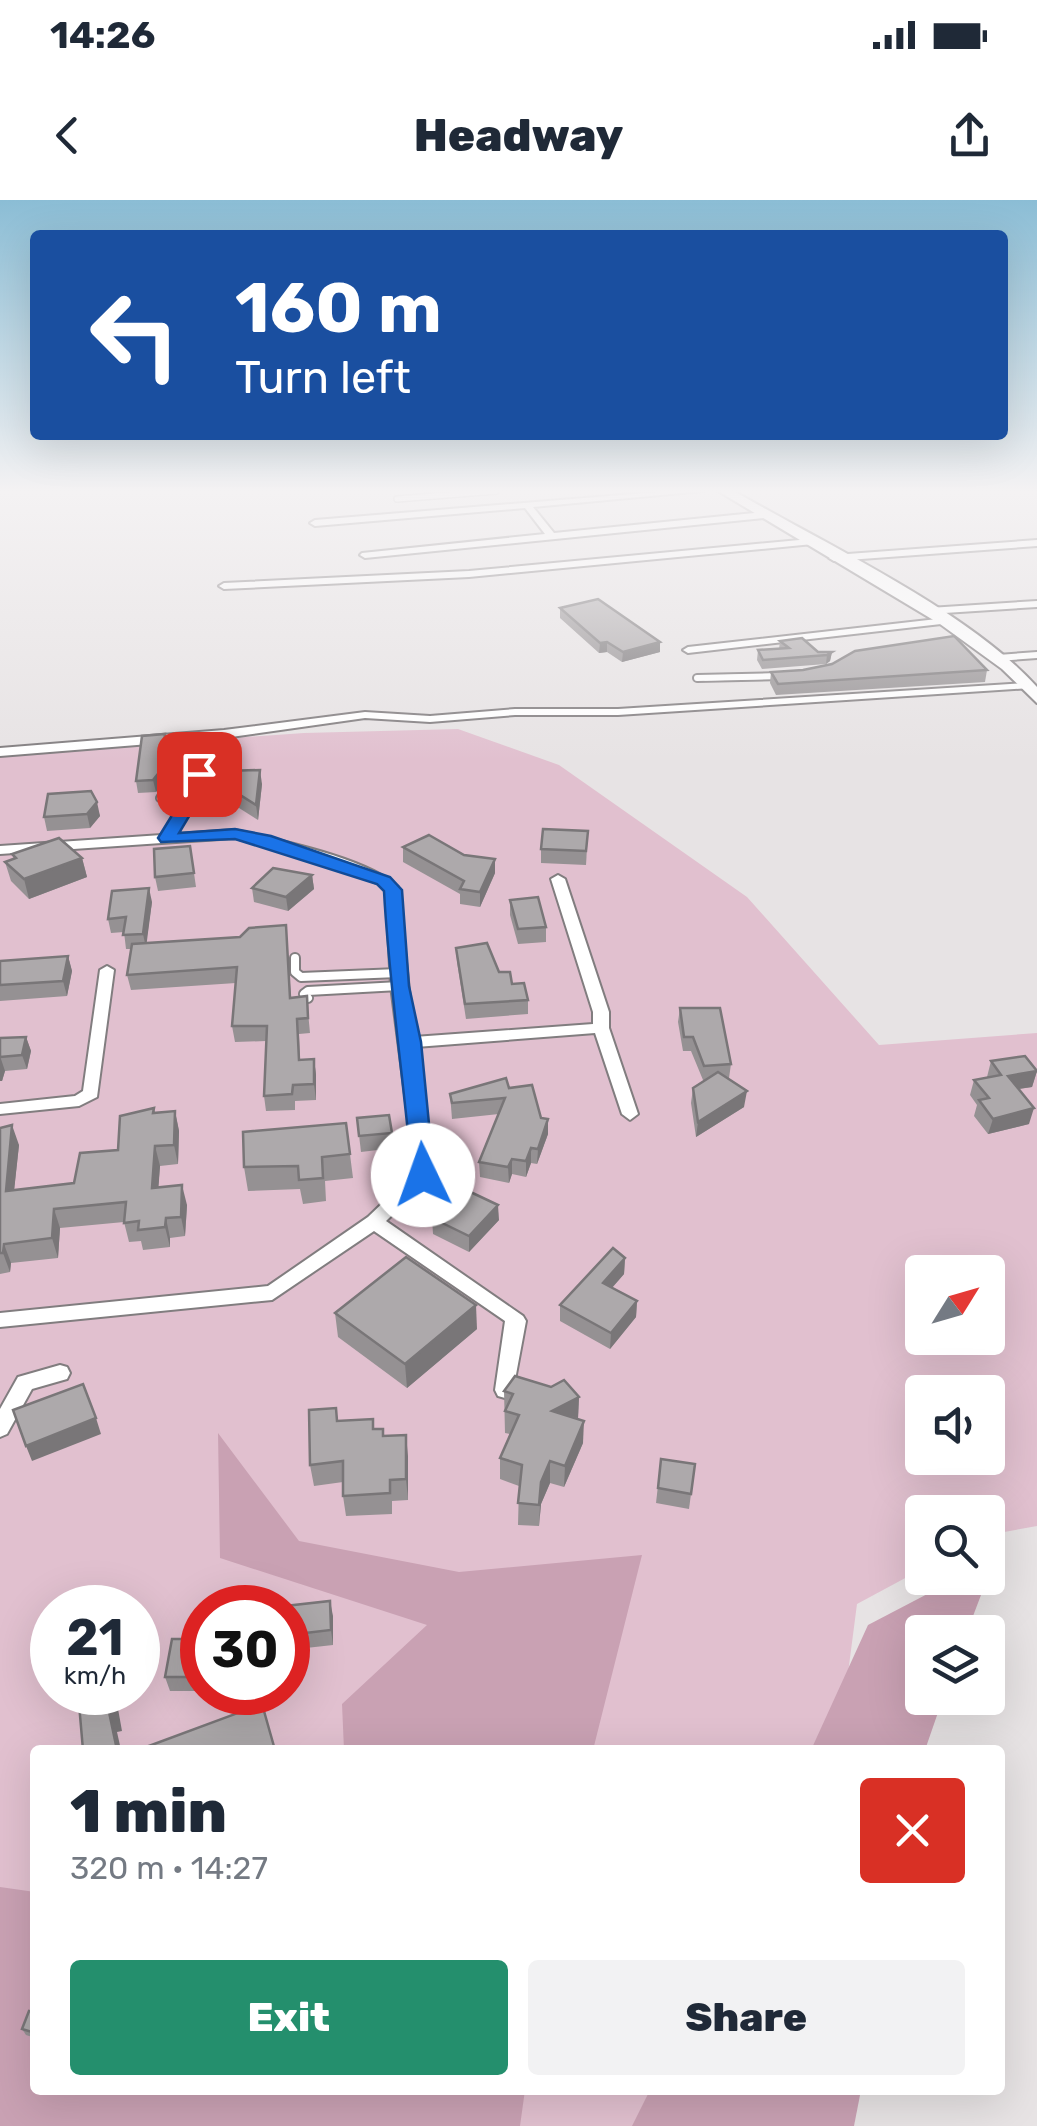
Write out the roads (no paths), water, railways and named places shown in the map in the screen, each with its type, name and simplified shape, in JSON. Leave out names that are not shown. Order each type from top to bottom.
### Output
[{"type":"main road","points":[[875,581],[946,621],[964,639],[998,658],[1032,692]]},
{"type":"street","points":[[224,586],[328,581]]},
{"type":"street","points":[[928,611],[1037,604]]},
{"type":"street","points":[[688,650],[946,621]]},
{"type":"street","points":[[998,658],[1037,655]]},
{"type":"street","points":[[0,752],[224,734],[365,715],[430,719],[515,712],[618,712],[1032,692]]},
{"type":"street","points":[[0,850],[235,834],[314,853],[384,880],[393,890],[399,979],[411,1042],[425,1168],[374,1222],[272,1293],[0,1320]]},
{"type":"street","points":[[558,879],[630,1114]]},
{"type":"street","points":[[0,1109],[78,1100],[91,1093],[107,970]]},
{"type":"street","points":[[411,1042],[601,1028]]},
{"type":"street","points":[[374,1222],[516,1321],[505,1390]]},
{"type":"street","points":[[0,1428],[25,1383],[60,1373]]},
{"type":"lane","points":[[697,678],[796,674]]},
{"type":"lane","points":[[160,798],[178,773],[199,774],[200,783],[167,838]]},
{"type":"lane","points":[[295,958],[295,972],[300,977],[399,979]]},
{"type":"lane","points":[[308,998],[304,994],[316,990],[399,979]]}]
